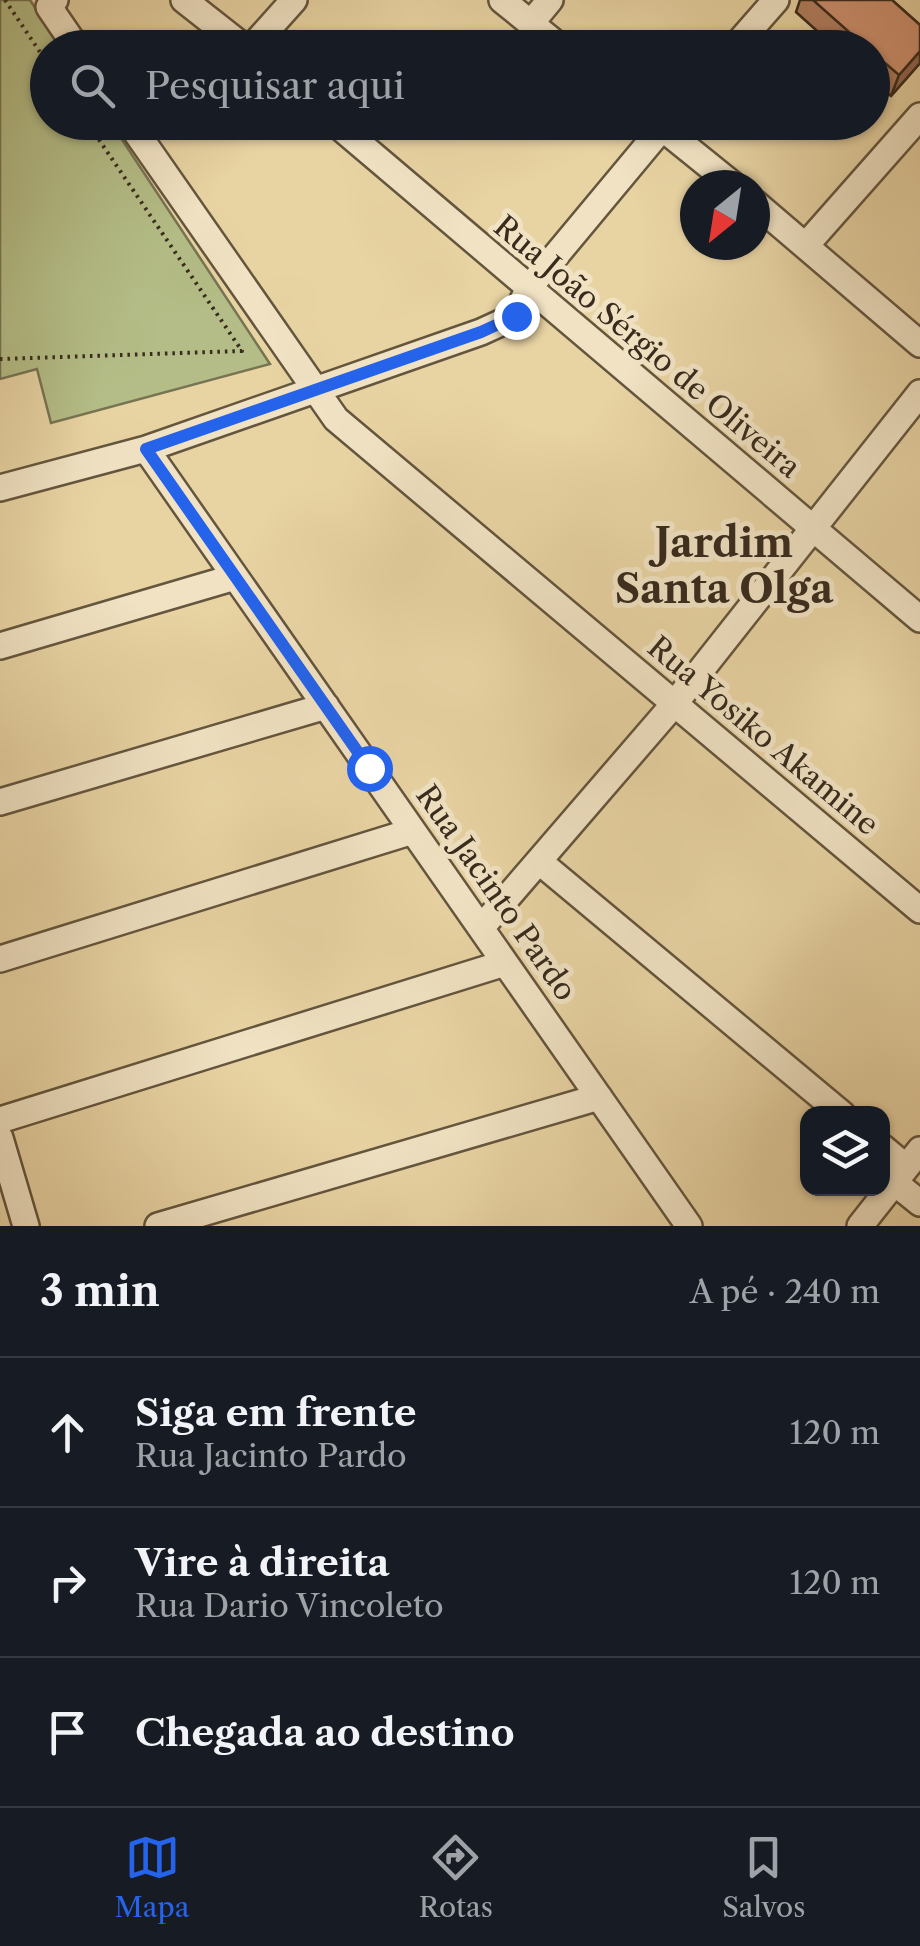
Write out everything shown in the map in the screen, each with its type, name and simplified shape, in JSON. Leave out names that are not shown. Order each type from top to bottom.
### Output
[{"type":"street","points":[[184,0],[224,30]]},
{"type":"street","points":[[265,30],[294,0]]},
{"type":"street","points":[[502,0],[540,30]]},
{"type":"street","points":[[531,23],[550,0]]},
{"type":"street","points":[[750,30],[776,0]]},
{"type":"street","points":[[52,4],[67,30]]},
{"type":"street","points":[[806,244],[920,116]]},
{"type":"street","name":"Rua Yosiko Akamine","points":[[141,140],[336,419],[920,910]]},
{"type":"street","name":"Rua João Sérgio de Oliveira","points":[[355,140],[920,619]]},
{"type":"street","points":[[0,488],[146,449],[516,316],[528,289],[648,140]]},
{"type":"street","points":[[680,140],[715,170]]},
{"type":"street","points":[[770,215],[920,344]]},
{"type":"street","points":[[481,928],[676,703],[920,393]]},
{"type":"street","name":"Rua Jacinto Pardo","points":[[146,449],[689,1226]]},
{"type":"street","points":[[0,646],[236,576]]},
{"type":"street","points":[[0,802],[326,706]]},
{"type":"street","points":[[0,959],[413,831]]},
{"type":"street","points":[[541,862],[832,1106]]},
{"type":"street","points":[[0,1120],[505,963]]},
{"type":"street","points":[[158,1226],[599,1097]]},
{"type":"street","points":[[0,1138],[26,1226]]},
{"type":"street","points":[[907,1167],[920,1203]]},
{"type":"street","points":[[860,1226],[907,1167]]},
{"type":"path","points":[[4,0],[30,38]]},
{"type":"path","points":[[0,359],[242,351],[99,140]]},
{"type":"green space","points":[[0,0],[30,0],[50,30],[30,30],[30,140],[122,140],[270,364],[51,423],[37,369],[0,379]]},
{"type":"building","points":[[813,0],[892,0],[920,25],[920,51],[899,75],[890,67],[890,30],[847,30]]},
{"type":"district","name":"Jardim Santa Olga","points":[[724,566]]},
{"type":"route","points":[[369,768],[146,449],[481,332],[516,316]]}]
